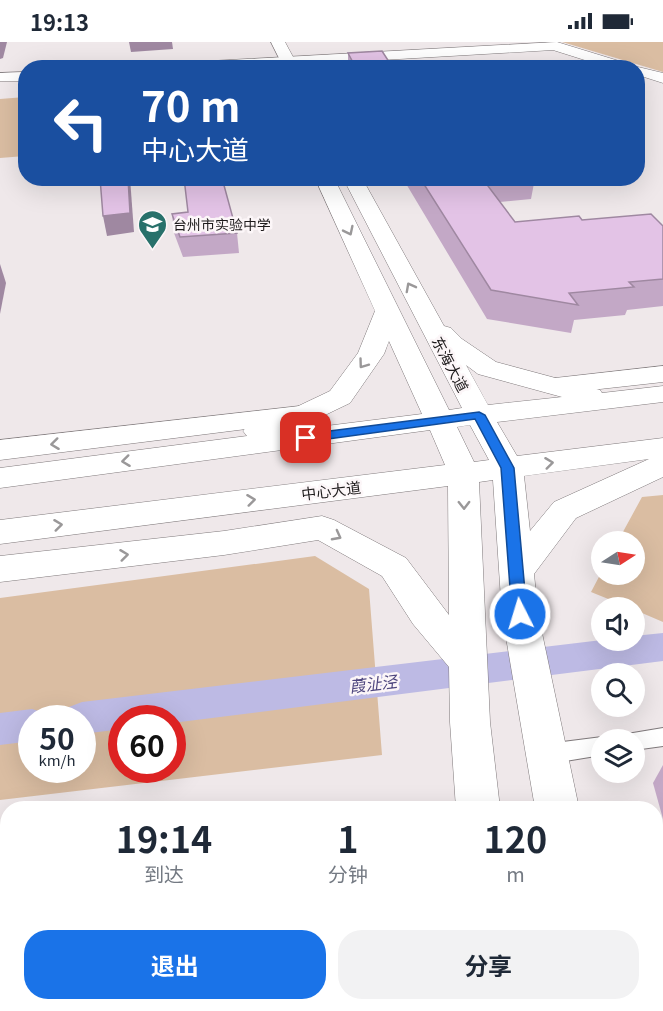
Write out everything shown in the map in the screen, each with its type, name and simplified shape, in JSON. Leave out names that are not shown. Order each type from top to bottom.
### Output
[{"type":"main road","points":[[278,42],[288,60]]},
{"type":"main road","points":[[342,60],[551,44],[602,60]]},
{"type":"main road","points":[[645,73],[663,78]]},
{"type":"main road","points":[[0,77],[18,76]]},
{"type":"main road","points":[[328,186],[463,472],[470,722],[477,801]]},
{"type":"main road","name":"东海大道","points":[[355,186],[508,468],[520,614],[556,801]]},
{"type":"main road","points":[[172,455],[281,425],[340,397],[371,354],[387,311]]},
{"type":"main road","points":[[425,316],[453,344],[487,369],[613,400]]},
{"type":"main road","points":[[555,386],[663,374]]},
{"type":"main road","points":[[0,478],[439,420],[663,394]]},
{"type":"main road","points":[[0,450],[300,415]]},
{"type":"main road","name":"中心大道","points":[[0,532],[663,448]]},
{"type":"main road","points":[[516,573],[565,510],[663,465]]},
{"type":"main road","points":[[629,482],[663,478]]},
{"type":"main road","points":[[1,570],[224,543],[322,528],[394,567],[426,614],[468,663]]},
{"type":"lane","points":[[645,739],[663,737]]},
{"type":"lane","points":[[547,754],[591,748]]},
{"type":"shaded area","points":[[562,42],[663,42],[663,72],[645,67],[645,60],[623,60]]},
{"type":"shaded area","points":[[18,98],[18,157],[0,158],[0,99]]},
{"type":"shaded area","points":[[663,495],[663,622],[645,614],[645,597],[603,597],[591,592],[595,585],[645,585],[645,531],[623,531],[642,497]]},
{"type":"shaded area","points":[[315,556],[369,589],[382,755],[186,778],[186,705],[108,705],[108,783],[144,783],[0,800],[0,598]]},
{"type":"building","points":[[382,51],[388,60],[352,60],[348,53]]},
{"type":"building","points":[[101,186],[128,186],[130,213],[103,216]]},
{"type":"building","points":[[185,186],[224,186],[237,233],[180,237],[172,214],[188,212]]},
{"type":"building","points":[[425,186],[488,186],[515,222],[579,216],[582,220],[651,214],[663,226],[663,279],[629,282],[634,287],[569,293],[578,305],[491,290]]},
{"type":"waterway","name":"葭沚泾","points":[[96,716],[663,647]]},
{"type":"waterway","name":"葭沚泾","points":[[0,729],[18,727]]},
{"type":"place","name":"台州市实验中学","points":[[152,250]]},
{"type":"route","points":[[306,438],[479,415],[508,468],[520,614]]}]
